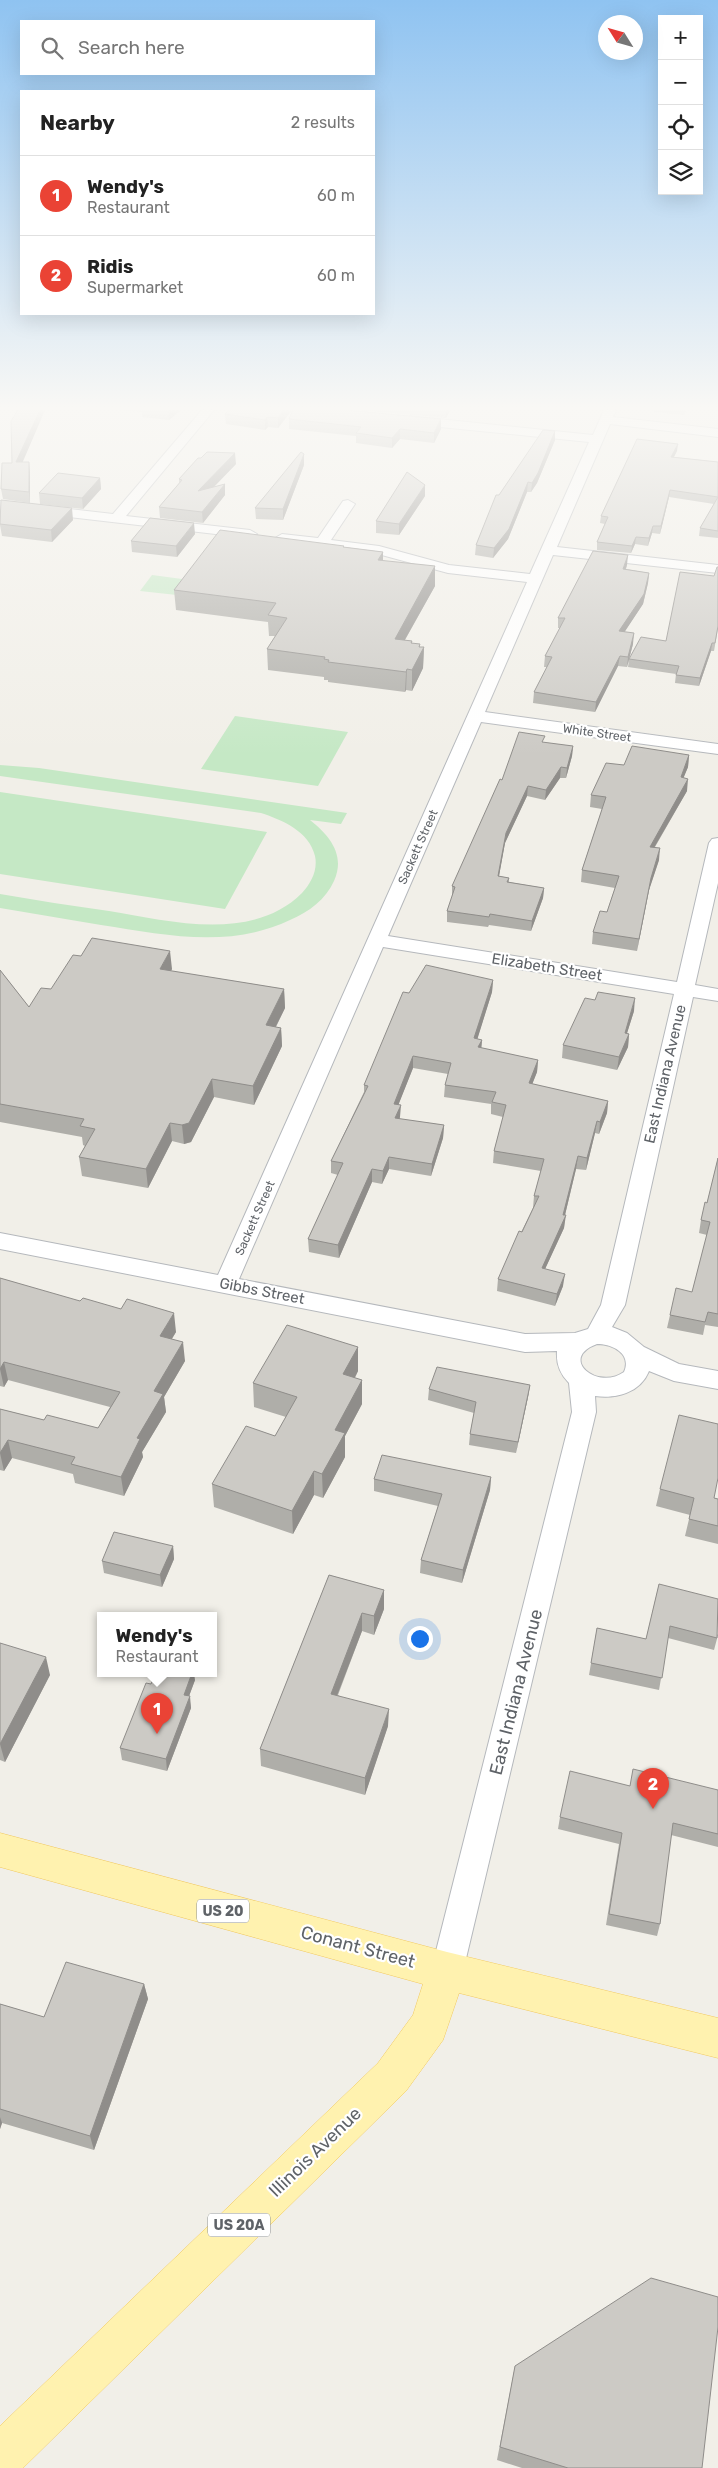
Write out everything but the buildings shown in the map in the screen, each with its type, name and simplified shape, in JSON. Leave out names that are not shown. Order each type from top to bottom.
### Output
[{"type":"main road","name":"Conant Street","points":[[0,1850],[447,1971],[718,2038]]},
{"type":"main road","name":"Illinois Avenue","points":[[0,2458],[392,2077],[429,2026],[447,1971]]},
{"type":"street","points":[[169,525],[379,550],[448,569],[535,579]]},
{"type":"street","points":[[322,543],[334,525]]},
{"type":"street","name":"Sackett Street","points":[[225,1284],[559,525]]},
{"type":"street","points":[[549,550],[718,569]]},
{"type":"street","name":"White Street","points":[[476,716],[718,749]]},
{"type":"street","name":"East Indiana Avenue","points":[[586,1338],[613,1305],[718,843]]},
{"type":"street","name":"Elizabeth Street","points":[[377,940],[718,994]]},
{"type":"street","name":"Gibbs Street","points":[[0,1241],[525,1343],[586,1338]]},
{"type":"street","name":"East Indiana Avenue","points":[[613,1305],[628,1346]]},
{"type":"street","points":[[674,1372],[597,1388],[574,1373],[567,1356],[586,1338],[628,1346],[674,1372],[718,1380]]},
{"type":"street","name":"Gibbs Street","points":[[525,1343],[574,1373]]},
{"type":"street","points":[[584,1412],[637,1372],[639,1363],[628,1346]]},
{"type":"street","name":"East Indiana Avenue","points":[[447,1971],[584,1412],[574,1373]]},
{"type":"green space","points":[[152,575],[197,581],[186,596],[140,591]]},
{"type":"green space","points":[[235,716],[348,732],[318,786],[201,769]]},
{"type":"green space","points":[[0,765],[39,768],[347,813],[341,824],[310,820],[334,846],[337,854],[337,872],[331,888],[322,899],[304,913],[267,929],[220,937],[149,933],[0,908],[0,894],[183,923],[235,923],[259,918],[282,909],[302,893],[308,885],[315,871],[316,861],[312,847],[301,833],[286,823],[261,813],[0,776]]},
{"type":"green space","points":[[0,792],[267,832],[225,909],[0,874]]},
{"type":"place","name":"Wendy's","points":[[157,1734]]},
{"type":"place","name":"Ridis","points":[[653,1809]]}]
